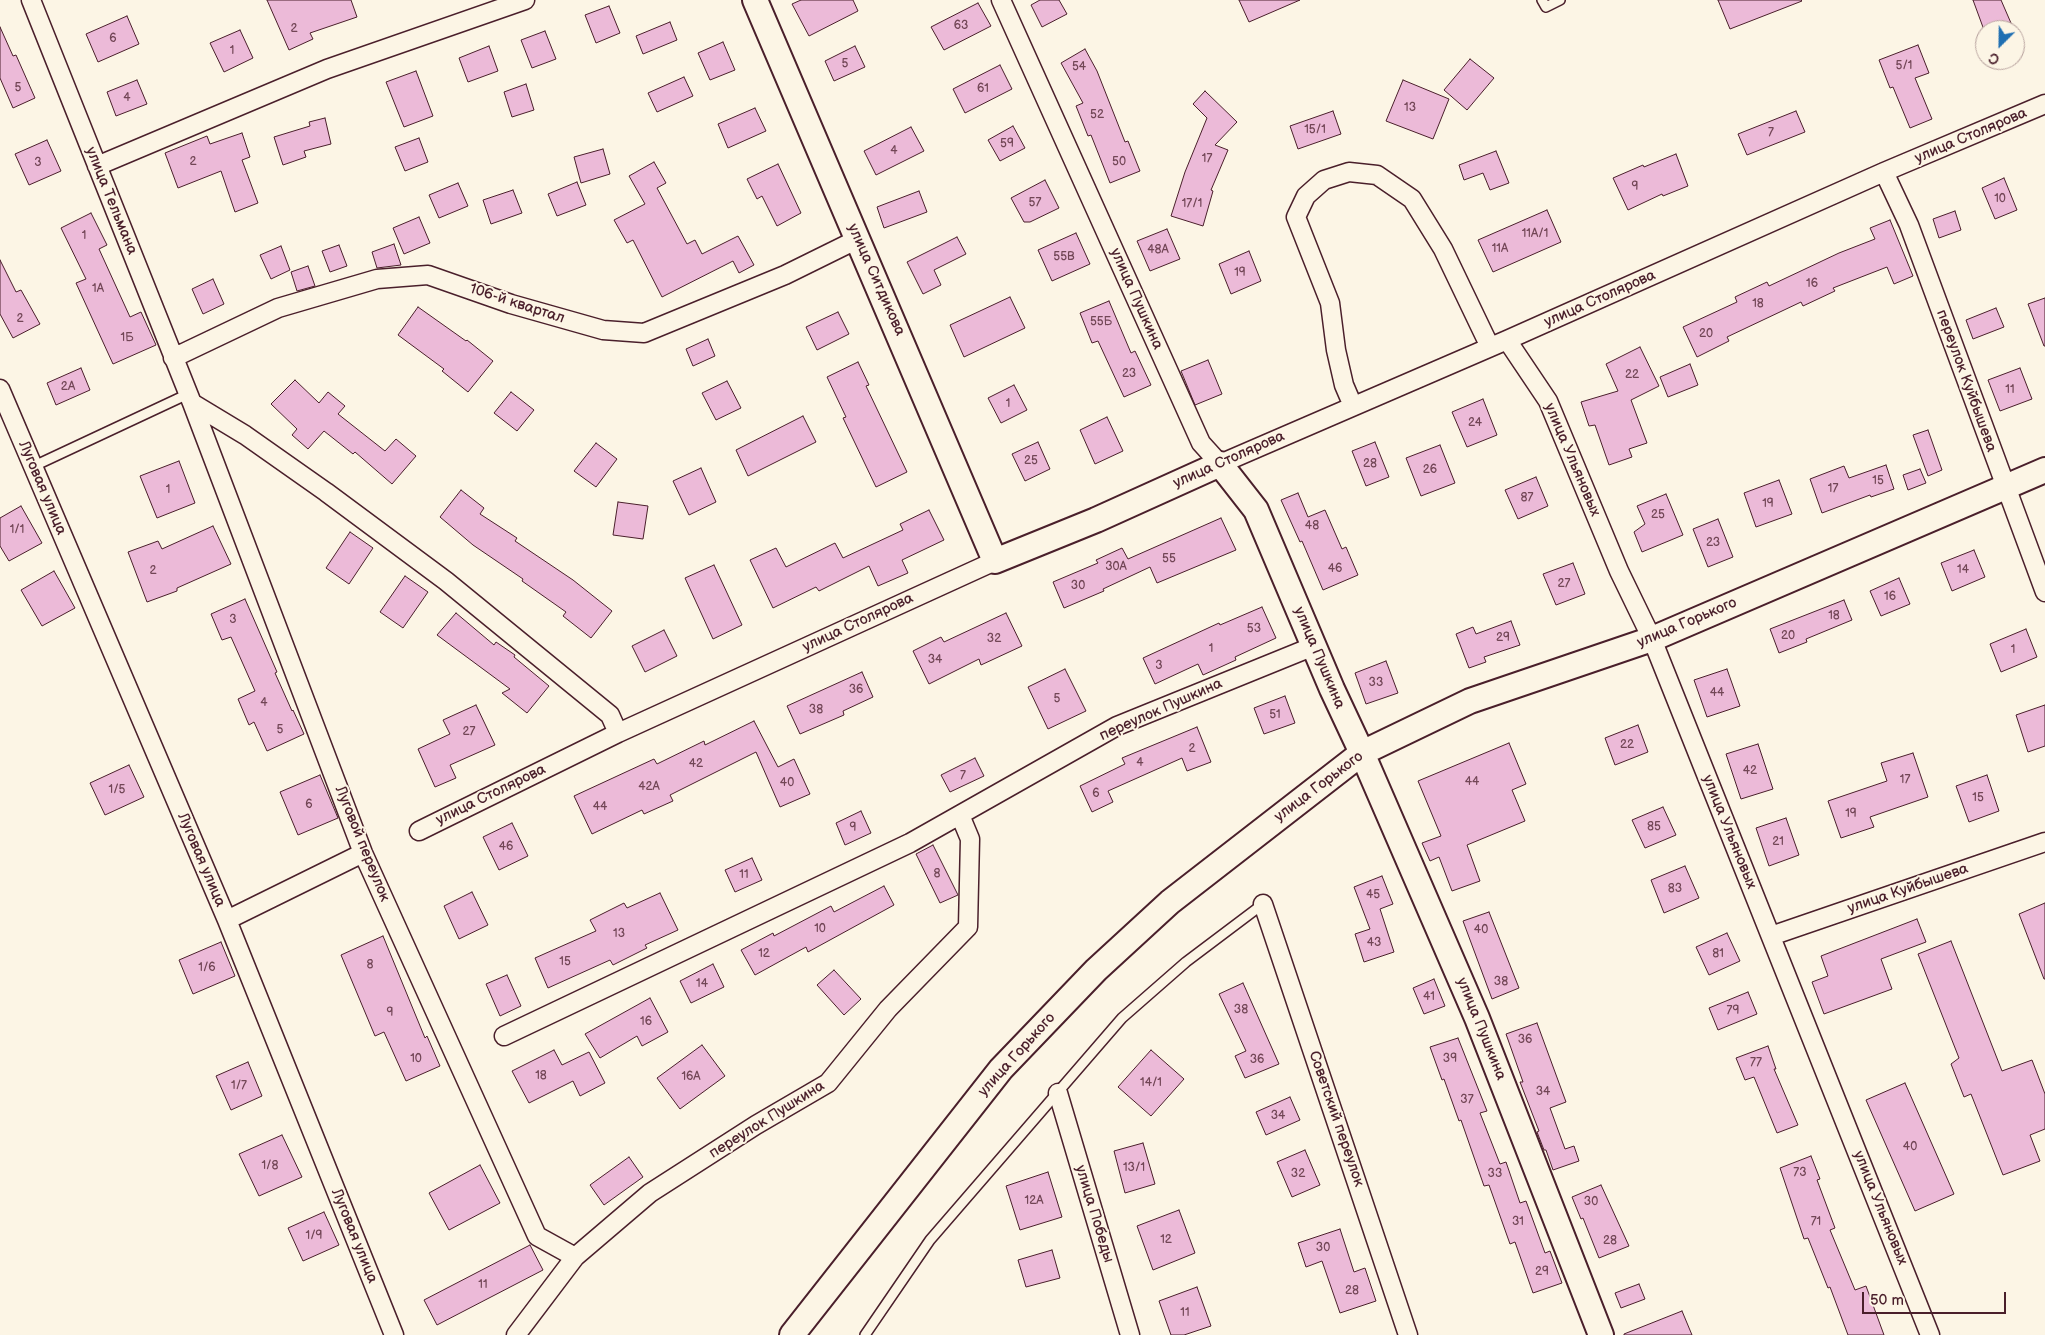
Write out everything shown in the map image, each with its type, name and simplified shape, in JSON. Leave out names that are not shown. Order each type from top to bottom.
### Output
[{"type":"street","name":"улица Тельмана","points":[[31,0],[190,398]]},
{"type":"street","points":[[97,166],[327,69],[525,0]]},
{"type":"street","name":"улица Ситдикова","points":[[755,0],[995,561]]},
{"type":"street","name":"улица Пушкина","points":[[1001,0],[1201,443],[1256,510],[1477,1018],[1601,1335]]},
{"type":"street","name":"улица Столярова","points":[[419,831],[618,733],[995,561],[1088,524],[1884,172],[2045,104]]},
{"type":"street","points":[[1353,406],[1344,385],[1336,350],[1330,303],[1296,216],[1306,196],[1324,180],[1349,172],[1377,175],[1412,199],[1443,249],[1490,347]]},
{"type":"street","name":"переулок Куйбышева","points":[[1884,172],[1910,225],[2045,592]]},
{"type":"street","name":"106-й квартал","points":[[173,358],[278,308],[377,279],[428,275],[511,304],[603,330],[644,333],[785,275],[858,239]]},
{"type":"street","name":"улица Ульяновых","points":[[1507,340],[1548,401],[1619,571],[1652,639],[1930,1335]]},
{"type":"street","name":"Луговая улица","points":[[0,389],[227,920],[394,1335]]},
{"type":"street","points":[[190,398],[326,492],[446,581],[610,715],[618,733]]},
{"type":"street","name":"Луговой переулок","points":[[190,398],[363,853],[537,1236],[575,1256]]},
{"type":"street","name":"улица Горького","points":[[792,1335],[1001,1069],[1096,970],[1170,902],[1362,753],[1470,701],[1652,639],[2045,470]]},
{"type":"street","name":"переулок Пушкина","points":[[504,1036],[910,843],[1117,726],[1314,646]]},
{"type":"street","name":"переулок Пушкина","points":[[516,1335],[575,1256],[650,1193],[756,1125],[828,1083],[888,1009],[968,927],[970,839],[960,815]]},
{"type":"street","name":"улица Куйбышева","points":[[1771,936],[2045,842]]},
{"type":"street","points":[[227,920],[363,853]]},
{"type":"street","name":"Советский переулок","points":[[1263,904],[1408,1335]]},
{"type":"street","name":"улица Победы","points":[[1058,1093],[1130,1335]]},
{"type":"lane","points":[[1542,0],[1546,7],[1560,0]]},
{"type":"lane","points":[[32,467],[190,398]]},
{"type":"lane","points":[[865,1335],[930,1240],[1122,1018],[1186,962],[1263,904]]},
{"type":"building","points":[[267,0],[351,0],[357,17],[310,33],[313,39],[289,50]]},
{"type":"building","points":[[801,0],[853,0],[858,11],[809,36],[792,4]]},
{"type":"building","points":[[1040,0],[1059,0],[1067,14],[1042,27],[1031,5]]},
{"type":"building","points":[[1239,0],[1300,0],[1249,22]]},
{"type":"building","points":[[1718,0],[1801,0],[1802,1],[1730,29]]},
{"type":"building","points":[[1973,0],[2001,0],[2010,20],[1980,20]]},
{"type":"building","points":[[978,3],[991,26],[944,50],[931,27]]},
{"type":"building","points":[[609,6],[620,33],[596,43],[585,15]]},
{"type":"building","points":[[127,16],[139,44],[98,62],[86,34]]},
{"type":"building","points":[[670,22],[677,40],[643,54],[636,36]]},
{"type":"building","points":[[0,27],[13,56],[16,55],[35,98],[13,108],[0,78]]},
{"type":"building","points":[[240,30],[253,58],[224,72],[210,43]]},
{"type":"building","points":[[545,31],[556,59],[532,68],[521,40]]},
{"type":"building","points":[[723,42],[735,70],[710,80],[698,53]]},
{"type":"building","points":[[1918,45],[1929,73],[1915,78],[1932,119],[1910,128],[1893,87],[1890,88],[1879,60]]},
{"type":"building","points":[[489,46],[498,71],[468,82],[459,58]]},
{"type":"building","points":[[855,46],[865,67],[834,81],[825,61]]},
{"type":"building","points":[[1085,49],[1097,71],[1125,142],[1128,141],[1140,171],[1110,183],[1091,135],[1088,136],[1076,106],[1083,103],[1061,63]]},
{"type":"building","points":[[1470,59],[1494,78],[1467,110],[1444,90]]},
{"type":"building","points":[[1000,65],[1012,89],[965,113],[953,89]]},
{"type":"building","points":[[416,71],[433,116],[404,127],[386,82]]},
{"type":"building","points":[[684,77],[693,96],[657,112],[648,93]]},
{"type":"building","points":[[137,80],[147,104],[116,116],[107,92]]},
{"type":"building","points":[[1403,80],[1449,99],[1433,139],[1386,121]]},
{"type":"building","points":[[526,84],[534,110],[512,117],[504,92]]},
{"type":"building","points":[[1205,91],[1237,122],[1215,145],[1228,150],[1211,190],[1213,191],[1203,226],[1171,216],[1185,172],[1207,118],[1193,104]]},
{"type":"building","points":[[755,108],[766,131],[728,148],[718,124]]},
{"type":"building","points":[[1333,111],[1341,134],[1298,149],[1290,126]]},
{"type":"building","points":[[1796,111],[1805,132],[1747,155],[1738,134]]},
{"type":"building","points":[[325,118],[331,144],[304,151],[306,157],[283,165],[274,137],[310,126],[309,122]]},
{"type":"building","points":[[1013,126],[1025,148],[1000,161],[988,140]]},
{"type":"building","points":[[911,127],[924,151],[876,175],[864,151]]},
{"type":"building","points":[[242,133],[250,157],[242,160],[258,203],[235,212],[221,171],[178,188],[165,153],[207,136],[210,144]]},
{"type":"building","points":[[419,138],[428,162],[405,171],[395,147]]},
{"type":"building","points":[[47,140],[61,171],[29,185],[15,154]]},
{"type":"building","points":[[603,149],[610,174],[581,183],[574,157]]},
{"type":"building","points":[[1496,151],[1509,183],[1490,190],[1483,173],[1464,180],[1459,165]]},
{"type":"building","points":[[1676,154],[1688,186],[1663,196],[1662,194],[1628,210],[1613,178]]},
{"type":"building","points":[[654,162],[666,183],[657,188],[687,244],[695,240],[702,254],[738,236],[754,265],[739,273],[733,261],[662,297],[633,240],[627,243],[614,220],[645,204],[629,176]]},
{"type":"building","points":[[778,164],[801,213],[777,226],[762,196],[757,199],[747,179]]},
{"type":"building","points":[[2004,178],[2017,210],[1995,219],[1982,188]]},
{"type":"building","points":[[1045,180],[1059,208],[1030,222],[1024,222],[1011,198]]},
{"type":"building","points":[[577,182],[586,205],[557,216],[548,194]]},
{"type":"building","points":[[458,183],[468,206],[439,218],[429,195]]},
{"type":"building","points":[[513,190],[522,213],[491,224],[483,200]]},
{"type":"building","points":[[919,191],[927,212],[884,228],[877,207]]},
{"type":"building","points":[[1547,210],[1561,242],[1493,272],[1478,240]]},
{"type":"building","points":[[1955,211],[1961,230],[1939,238],[1933,219]]},
{"type":"building","points":[[91,213],[107,245],[99,249],[130,317],[141,312],[156,345],[113,364],[76,283],[86,279],[61,228]]},
{"type":"building","points":[[419,217],[430,243],[404,254],[393,228]]},
{"type":"building","points":[[1890,220],[1913,276],[1894,284],[1887,267],[1833,288],[1835,291],[1803,306],[1801,302],[1727,337],[1729,341],[1697,357],[1683,327],[1737,302],[1735,297],[1767,282],[1769,286],[1839,253],[1875,239],[1870,228]]},
{"type":"building","points":[[1167,229],[1180,259],[1150,271],[1137,241]]},
{"type":"building","points":[[1076,233],[1090,264],[1052,281],[1038,250]]},
{"type":"building","points":[[957,237],[966,254],[934,270],[941,285],[923,294],[907,262]]},
{"type":"building","points":[[394,244],[401,265],[377,268],[372,252]]},
{"type":"building","points":[[339,245],[347,266],[330,272],[322,251]]},
{"type":"building","points":[[281,246],[290,270],[271,279],[260,255]]},
{"type":"building","points":[[1249,251],[1261,281],[1231,294],[1219,264]]},
{"type":"building","points":[[0,260],[16,292],[21,290],[40,324],[13,338],[0,314]]},
{"type":"building","points":[[308,266],[315,286],[297,291],[291,272]]},
{"type":"building","points":[[213,279],[224,304],[203,314],[192,289]]},
{"type":"building","points":[[1010,297],[1025,328],[964,357],[950,325]]},
{"type":"building","points":[[2045,298],[2045,346],[2044,346],[2028,304]]},
{"type":"building","points":[[1109,301],[1131,353],[1135,351],[1151,385],[1124,397],[1098,341],[1092,343],[1080,313]]},
{"type":"building","points":[[418,307],[467,340],[493,361],[468,392],[442,371],[444,369],[398,335]]},
{"type":"building","points":[[1996,308],[2004,327],[1973,339],[1966,320]]},
{"type":"building","points":[[838,312],[849,334],[817,350],[806,327]]},
{"type":"building","points":[[708,339],[715,356],[693,366],[686,349]]},
{"type":"building","points":[[1640,347],[1659,386],[1631,400],[1647,443],[1629,449],[1632,457],[1609,465],[1595,425],[1589,426],[1581,402],[1618,391],[1606,364]]},
{"type":"building","points":[[1208,360],[1222,394],[1195,405],[1181,371]]},
{"type":"building","points":[[858,362],[869,385],[866,386],[907,472],[876,487],[843,418],[846,417],[827,377]]},
{"type":"building","points":[[1690,364],[1698,385],[1668,397],[1660,377]]},
{"type":"building","points":[[81,368],[90,390],[56,405],[47,383]]},
{"type":"building","points":[[2020,368],[2032,399],[2000,411],[1988,380]]},
{"type":"building","points":[[295,380],[319,403],[328,392],[345,406],[338,414],[385,451],[396,439],[416,456],[392,484],[355,452],[353,454],[324,431],[308,449],[292,435],[297,429],[271,404]]},
{"type":"building","points":[[727,381],[741,408],[716,420],[702,393]]},
{"type":"building","points":[[1014,385],[1027,410],[1001,423],[988,398]]},
{"type":"building","points":[[511,392],[534,410],[517,431],[494,413]]},
{"type":"building","points":[[1483,399],[1497,435],[1467,447],[1452,412]]},
{"type":"building","points":[[803,416],[816,442],[748,476],[736,450]]},
{"type":"building","points":[[1107,417],[1123,451],[1095,464],[1080,430]]},
{"type":"building","points":[[1928,430],[1942,470],[1928,476],[1913,435]]},
{"type":"building","points":[[1038,442],[1050,469],[1025,481],[1012,454]]},
{"type":"building","points":[[1375,442],[1389,477],[1366,486],[1352,451]]},
{"type":"building","points":[[596,443],[617,459],[596,487],[574,471]]},
{"type":"building","points":[[1440,445],[1455,483],[1421,496],[1406,458]]},
{"type":"building","points":[[179,461],[195,503],[157,518],[140,476]]},
{"type":"building","points":[[1886,465],[1894,489],[1871,497],[1870,495],[1822,513],[1810,479],[1844,466],[1849,478]]},
{"type":"building","points":[[701,468],[716,502],[689,515],[673,481]]},
{"type":"building","points":[[1920,469],[1926,483],[1908,490],[1903,475]]},
{"type":"building","points":[[1536,477],[1548,506],[1518,519],[1505,490]]},
{"type":"building","points":[[1779,480],[1792,514],[1756,527],[1744,493]]},
{"type":"building","points":[[461,490],[484,508],[480,514],[517,538],[515,541],[573,580],[612,611],[591,638],[563,616],[566,612],[522,581],[523,579],[473,545],[440,517]]},
{"type":"building","points":[[1298,493],[1308,517],[1325,510],[1342,549],[1346,547],[1358,575],[1323,590],[1302,541],[1300,542],[1281,500]]},
{"type":"building","points":[[1666,494],[1683,535],[1642,552],[1634,532],[1645,524],[1637,506]]},
{"type":"building","points":[[618,502],[648,506],[643,539],[613,535]]},
{"type":"building","points":[[21,506],[42,543],[9,561],[0,546],[0,518]]},
{"type":"building","points":[[929,510],[944,540],[902,560],[908,573],[878,586],[869,566],[819,591],[816,587],[773,608],[750,560],[776,548],[786,567],[835,543],[843,558],[903,530],[900,524]]},
{"type":"building","points":[[1221,518],[1236,550],[1157,583],[1150,567],[1103,589],[1104,591],[1064,608],[1053,582],[1098,563],[1096,560],[1122,548],[1128,559]]},
{"type":"building","points":[[1718,519],[1733,557],[1708,567],[1693,529]]},
{"type":"building","points":[[213,526],[231,564],[177,588],[177,591],[147,602],[128,552],[158,541],[162,549]]},
{"type":"building","points":[[350,532],[373,548],[349,584],[326,568]]},
{"type":"building","points":[[1974,550],[1985,577],[1952,591],[1941,563]]},
{"type":"building","points":[[1573,563],[1585,594],[1556,605],[1543,574]]},
{"type":"building","points":[[714,565],[742,625],[713,639],[685,578]]},
{"type":"building","points":[[54,571],[75,608],[42,626],[21,590]]},
{"type":"building","points":[[405,576],[428,592],[403,628],[380,612]]},
{"type":"building","points":[[1899,578],[1910,604],[1881,616],[1870,591]]},
{"type":"building","points":[[245,599],[277,672],[275,673],[304,734],[267,751],[254,722],[249,725],[238,699],[255,691],[231,637],[222,640],[211,614]]},
{"type":"building","points":[[1844,600],[1852,620],[1806,639],[1807,642],[1779,653],[1770,629]]},
{"type":"building","points":[[1262,607],[1276,638],[1235,657],[1236,660],[1203,675],[1198,664],[1155,684],[1143,658],[1219,623],[1220,625]]},
{"type":"building","points":[[456,613],[494,645],[496,642],[515,655],[514,657],[549,686],[527,713],[502,693],[510,689],[437,635]]},
{"type":"building","points":[[1006,613],[1022,646],[981,665],[979,659],[929,684],[913,651],[941,637],[944,642]]},
{"type":"building","points":[[1511,621],[1520,645],[1484,657],[1486,662],[1469,668],[1456,634],[1473,627],[1476,634]]},
{"type":"building","points":[[2026,629],[2037,657],[2001,672],[1990,644]]},
{"type":"building","points":[[664,630],[677,656],[645,672],[632,646]]},
{"type":"building","points":[[1386,661],[1398,693],[1366,704],[1355,673]]},
{"type":"building","points":[[1065,669],[1086,711],[1048,729],[1028,687]]},
{"type":"building","points":[[1727,669],[1740,706],[1707,717],[1694,680]]},
{"type":"building","points":[[862,672],[873,697],[843,711],[844,715],[800,734],[787,706]]},
{"type":"building","points":[[1285,696],[1295,723],[1264,734],[1254,708]]},
{"type":"building","points":[[476,705],[495,745],[450,765],[456,778],[435,787],[418,749],[450,734],[443,720]]},
{"type":"building","points":[[2045,705],[2045,746],[2028,752],[2016,715]]},
{"type":"building","points":[[754,721],[778,767],[794,759],[810,794],[780,807],[756,752],[670,795],[673,801],[644,814],[642,810],[592,834],[574,796],[654,759],[657,764],[704,741],[705,745]]},
{"type":"building","points":[[1638,725],[1648,752],[1615,765],[1605,738]]},
{"type":"building","points":[[1197,727],[1211,762],[1187,771],[1182,758],[1108,791],[1113,802],[1092,812],[1080,786],[1125,764],[1122,758]]},
{"type":"building","points":[[1509,743],[1526,784],[1512,790],[1525,821],[1467,845],[1480,881],[1452,891],[1439,857],[1430,861],[1422,843],[1441,836],[1418,781]]},
{"type":"building","points":[[1758,744],[1773,789],[1741,799],[1726,754]]},
{"type":"building","points":[[1913,753],[1928,797],[1870,817],[1874,827],[1841,838],[1828,801],[1887,781],[1881,763]]},
{"type":"building","points":[[975,758],[984,776],[950,792],[941,775]]},
{"type":"building","points":[[129,765],[144,797],[105,815],[90,783]]},
{"type":"building","points":[[320,775],[338,818],[298,835],[280,792]]},
{"type":"building","points":[[1987,775],[1999,811],[1969,822],[1956,786]]},
{"type":"building","points":[[1663,807],[1676,835],[1645,848],[1632,820]]},
{"type":"building","points":[[861,811],[871,833],[845,845],[836,823]]},
{"type":"building","points":[[1786,818],[1799,855],[1769,866],[1756,828]]},
{"type":"building","points":[[512,823],[528,856],[499,870],[483,837]]},
{"type":"building","points":[[933,845],[958,895],[940,903],[916,854]]},
{"type":"building","points":[[752,858],[762,880],[735,892],[725,870]]},
{"type":"building","points":[[1685,866],[1699,898],[1664,913],[1651,880]]},
{"type":"building","points":[[1382,876],[1393,904],[1380,909],[1394,952],[1364,962],[1355,934],[1370,929],[1354,887]]},
{"type":"building","points":[[884,886],[894,905],[808,952],[806,947],[755,975],[741,950],[773,933],[774,936],[831,906],[834,912]]},
{"type":"building","points":[[472,892],[488,925],[459,939],[444,906]]},
{"type":"building","points":[[660,893],[678,930],[645,945],[647,948],[613,965],[610,960],[548,988],[535,958],[596,931],[590,920],[624,903],[627,908]]},
{"type":"building","points":[[2045,903],[2045,979],[2044,979],[2019,914]]},
{"type":"building","points":[[1489,912],[1519,988],[1492,999],[1463,921]]},
{"type":"building","points":[[1917,919],[1926,942],[1881,959],[1892,989],[1824,1014],[1812,982],[1828,976],[1821,956]]},
{"type":"building","points":[[1727,933],[1740,961],[1709,975],[1696,947]]},
{"type":"building","points":[[383,936],[425,1038],[427,1036],[440,1066],[406,1081],[384,1032],[375,1036],[341,955]]},
{"type":"building","points":[[1951,941],[2002,1071],[2032,1060],[2045,1094],[2045,1129],[2030,1135],[2040,1161],[2003,1175],[1971,1094],[1964,1097],[1951,1064],[1959,1058],[1918,954]]},
{"type":"building","points":[[221,942],[235,976],[193,994],[179,960]]},
{"type":"building","points":[[713,964],[724,987],[691,1003],[680,981]]},
{"type":"building","points":[[834,970],[861,999],[844,1015],[817,985]]},
{"type":"building","points":[[507,975],[521,1006],[500,1016],[486,984]]},
{"type":"building","points":[[1434,979],[1445,1006],[1424,1014],[1413,988]]},
{"type":"building","points":[[1243,983],[1279,1064],[1245,1078],[1235,1056],[1246,1051],[1219,994]]},
{"type":"building","points":[[1748,992],[1757,1014],[1718,1030],[1709,1008]]},
{"type":"building","points":[[650,998],[668,1032],[642,1046],[637,1036],[600,1058],[585,1034]]},
{"type":"building","points":[[1537,1023],[1566,1102],[1550,1108],[1565,1149],[1574,1146],[1579,1161],[1553,1170],[1537,1132],[1539,1131],[1520,1082],[1523,1082],[1506,1034]]},
{"type":"building","points":[[1458,1038],[1487,1111],[1480,1113],[1500,1164],[1506,1162],[1520,1203],[1526,1201],[1545,1253],[1550,1251],[1562,1283],[1533,1293],[1515,1242],[1510,1244],[1489,1185],[1484,1186],[1461,1120],[1459,1121],[1430,1047]]},
{"type":"building","points":[[702,1045],[725,1076],[680,1109],[657,1078]]},
{"type":"building","points":[[1768,1046],[1776,1069],[1774,1069],[1798,1125],[1777,1133],[1754,1077],[1745,1080],[1736,1058]]},
{"type":"building","points":[[554,1050],[562,1065],[589,1052],[605,1083],[580,1096],[573,1081],[529,1103],[512,1071]]},
{"type":"building","points":[[1151,1050],[1184,1079],[1151,1116],[1118,1087]]},
{"type":"building","points":[[248,1062],[262,1096],[231,1110],[216,1076]]},
{"type":"building","points":[[1905,1083],[1954,1194],[1915,1211],[1866,1100]]},
{"type":"building","points":[[1290,1097],[1300,1120],[1266,1135],[1256,1112]]},
{"type":"building","points":[[282,1135],[302,1177],[259,1196],[239,1154]]},
{"type":"building","points":[[1143,1143],[1155,1184],[1125,1193],[1114,1151]]},
{"type":"building","points":[[1305,1150],[1320,1185],[1292,1197],[1277,1162]]},
{"type":"building","points":[[1811,1156],[1820,1179],[1817,1180],[1835,1228],[1830,1230],[1855,1290],[1866,1286],[1884,1335],[1848,1335],[1830,1287],[1828,1288],[1808,1238],[1804,1239],[1780,1168]]},
{"type":"building","points":[[629,1157],[643,1177],[604,1205],[590,1185]]},
{"type":"building","points":[[480,1165],[500,1203],[449,1230],[429,1193]]},
{"type":"building","points":[[1048,1172],[1062,1217],[1020,1230],[1006,1186]]},
{"type":"building","points":[[1601,1185],[1629,1246],[1599,1258],[1583,1218],[1581,1219],[1572,1197]]},
{"type":"building","points":[[1179,1210],[1195,1253],[1153,1270],[1137,1226]]},
{"type":"building","points":[[324,1212],[339,1245],[303,1261],[288,1228]]},
{"type":"building","points":[[1340,1229],[1354,1272],[1365,1268],[1376,1301],[1340,1313],[1322,1261],[1306,1267],[1298,1243]]},
{"type":"building","points":[[530,1245],[543,1270],[437,1325],[424,1300]]},
{"type":"building","points":[[1052,1250],[1060,1278],[1026,1287],[1018,1260]]},
{"type":"building","points":[[1639,1284],[1645,1299],[1621,1308],[1615,1293]]},
{"type":"building","points":[[1197,1287],[1211,1326],[1184,1335],[1171,1335],[1159,1301]]},
{"type":"building","points":[[1682,1311],[1692,1335],[1624,1335],[1624,1334]]}]
